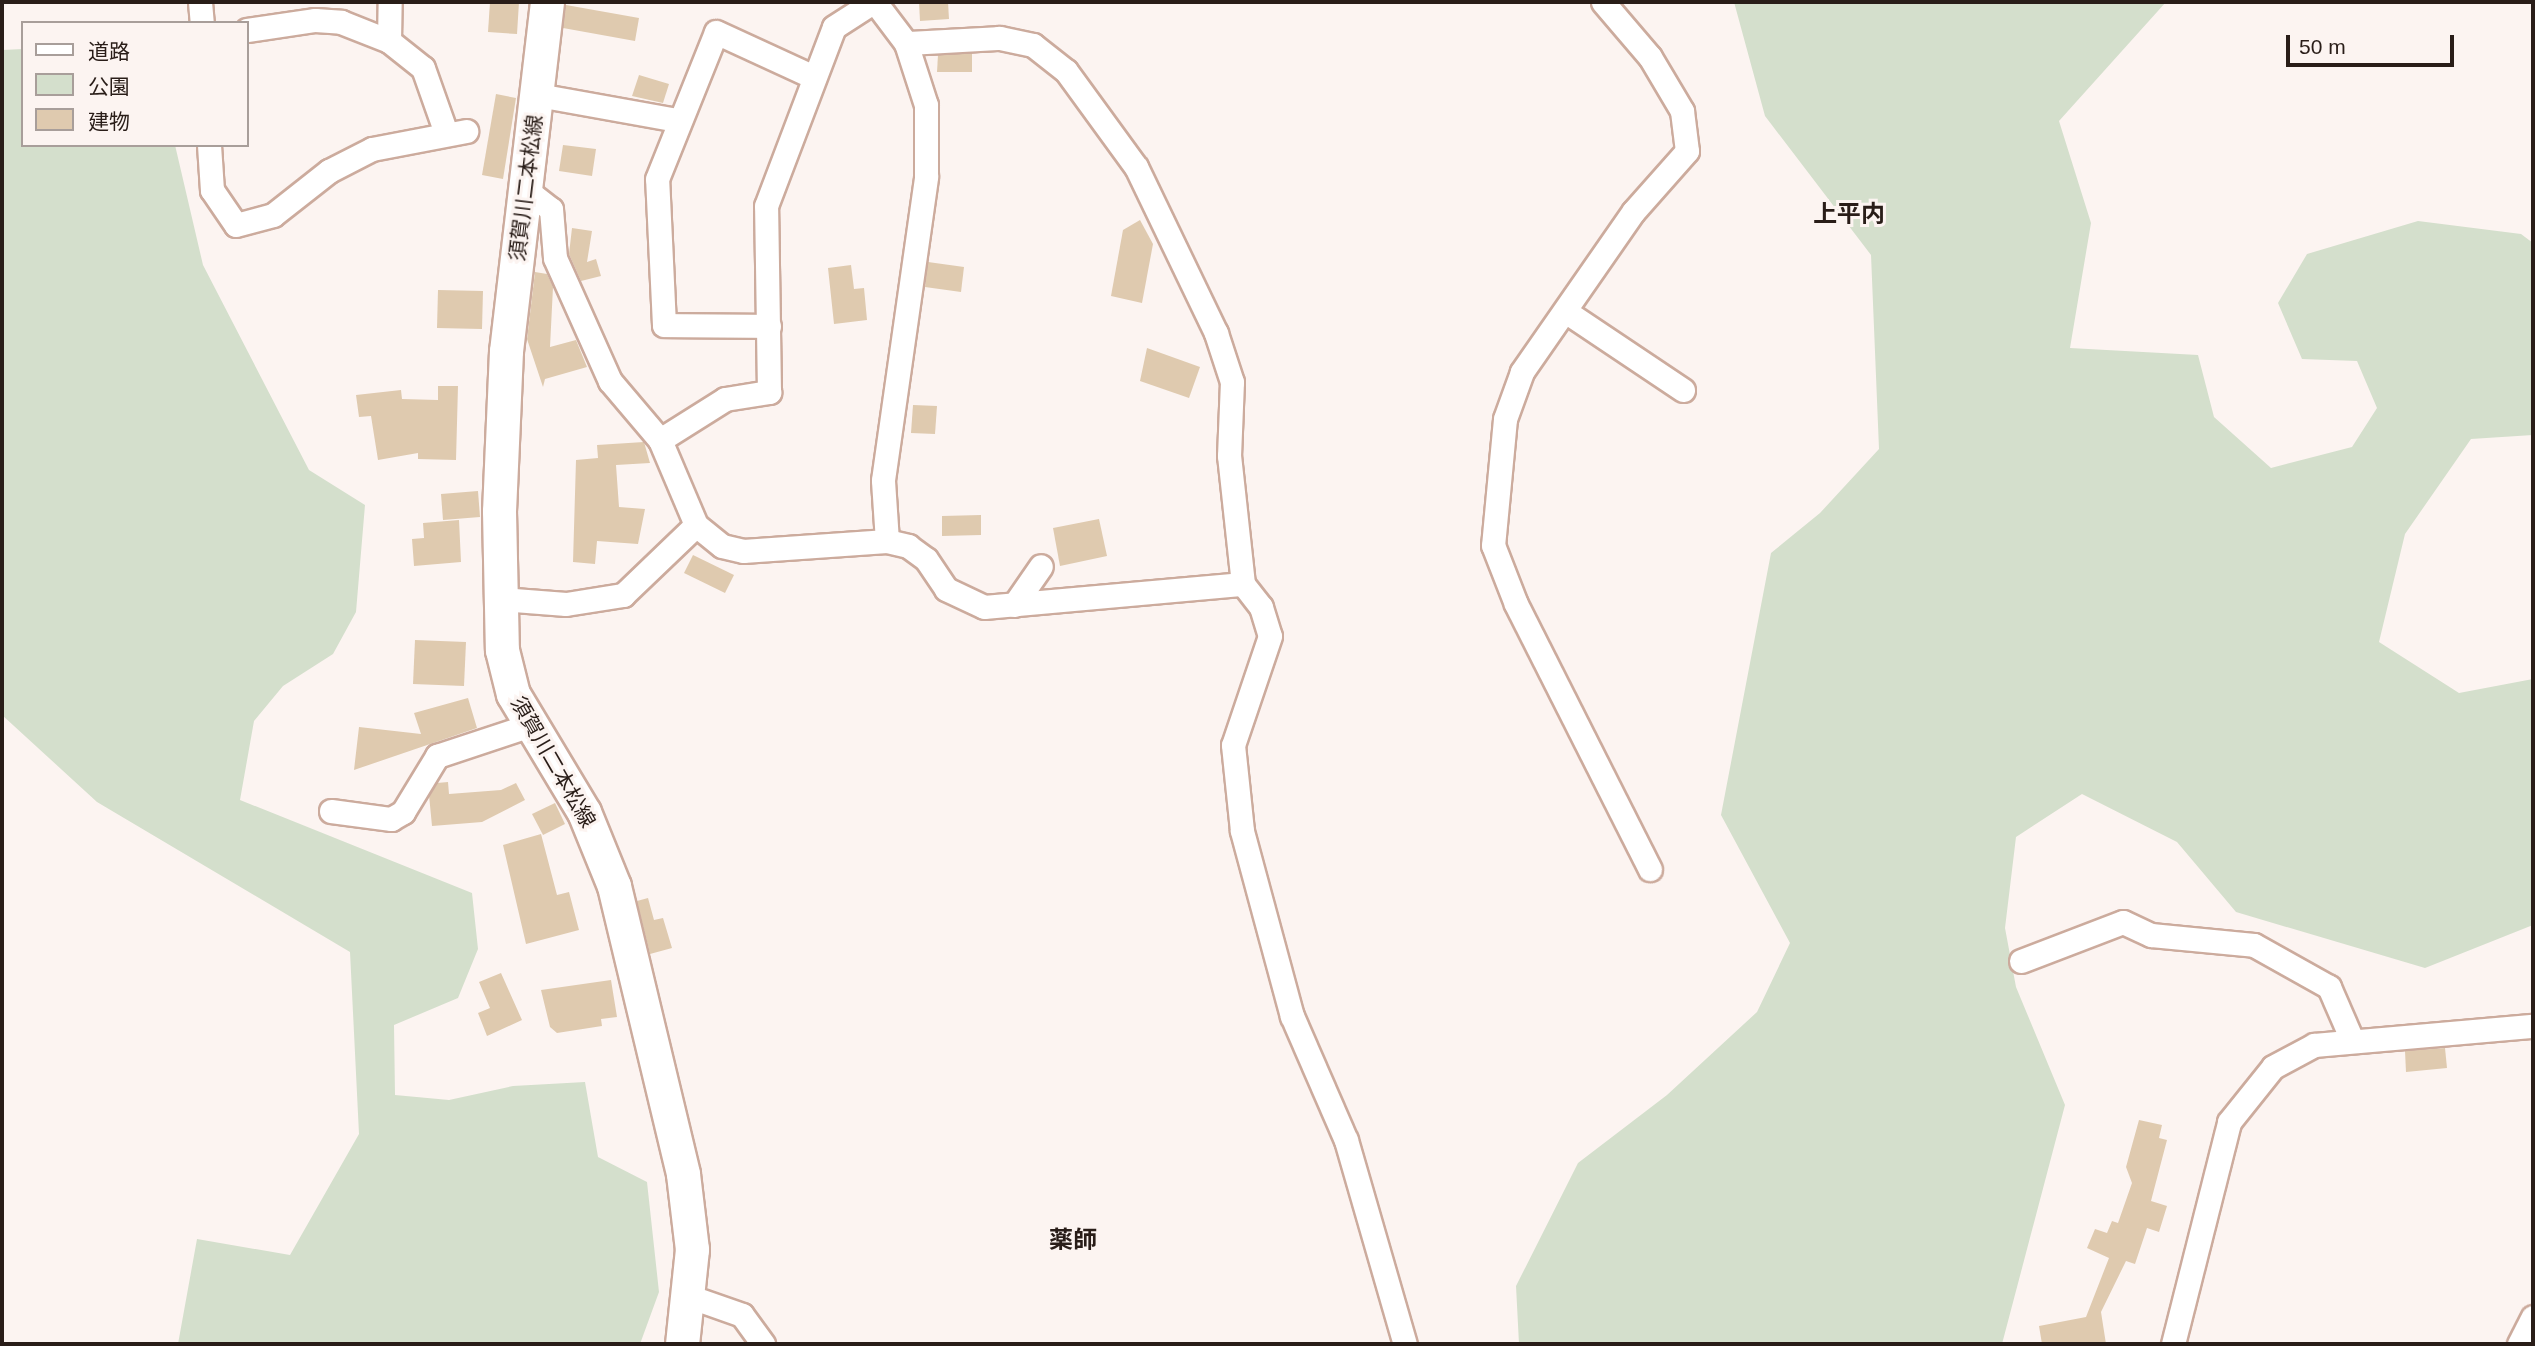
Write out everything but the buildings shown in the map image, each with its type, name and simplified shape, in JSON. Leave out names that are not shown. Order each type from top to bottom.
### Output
[{"type":"main road","name":"須賀川二本松線","points":[[547,2],[499,448],[501,599],[507,677],[531,725],[584,812],[614,886],[681,1161],[691,1297],[682,1344]]},
{"type":"street","points":[[200,2],[202,21]]},
{"type":"street","points":[[389,41],[390,2]]},
{"type":"street","points":[[660,440],[724,399],[769,391],[766,206],[834,27],[874,2],[906,43],[926,105],[926,176],[883,480],[887,541]]},
{"type":"street","points":[[1603,2],[1650,57],[1682,111],[1687,151],[1633,212],[1522,372],[1505,419],[1493,545],[1516,604],[1650,869]]},
{"type":"street","points":[[209,147],[212,191],[236,225],[272,215],[329,171],[372,149],[456,132],[423,68],[389,41],[316,20],[248,30]]},
{"type":"street","points":[[769,326],[664,325],[657,179],[677,120],[716,32],[814,77]]},
{"type":"street","points":[[906,43],[999,38],[1033,45],[1066,71],[1136,167],[1216,332],[1232,382],[1229,456],[1243,584],[1261,607],[1270,636],[1233,745],[1242,831],[1292,1016],[1346,1140],[1405,1344]]},
{"type":"street","points":[[538,95],[677,120]]},
{"type":"street","points":[[525,189],[551,209],[555,258],[610,381],[660,440],[696,525],[722,546],[743,551],[887,541],[926,559],[946,589],[965,602],[1014,605],[1243,584]]},
{"type":"street","points":[[1565,311],[1683,390]]},
{"type":"street","points":[[501,599],[566,604],[624,595],[696,525]]},
{"type":"street","points":[[1014,605],[1041,566]]},
{"type":"street","points":[[331,811],[391,819],[403,812],[437,756],[531,725]]},
{"type":"street","points":[[2021,961],[2123,922],[2151,935],[2254,945],[2329,987],[2352,1040]]},
{"type":"street","points":[[2173,1344],[2217,1164],[2240,1103],[2290,1056],[2352,1040],[2533,1026]]},
{"type":"street","points":[[691,1297],[742,1315],[763,1344]]},
{"type":"street","points":[[2519,1344],[2533,1317]]},
{"type":"green space","points":[[1734,2],[2166,2],[2059,121],[2091,223],[2070,348],[2198,355],[2214,417],[2271,468],[2352,447],[2377,408],[2357,361],[2302,359],[2278,303],[2307,254],[2418,221],[2521,234],[2533,243],[2533,435],[2471,439],[2405,534],[2379,642],[2459,693],[2533,679],[2533,925],[2425,968],[2236,912],[2177,842],[2082,794],[2016,837],[2005,928],[2016,987],[2065,1105],[2002,1344],[1519,1344],[1516,1286],[1578,1163],[1667,1095],[1757,1012],[1790,943],[1721,815],[1771,553],[1820,513],[1879,449],[1871,255],[1765,116]]},
{"type":"green space","points":[[21,49],[21,147],[175,147],[203,265],[309,470],[365,505],[356,612],[333,654],[283,686],[254,721],[240,800],[472,893],[478,949],[458,998],[394,1025],[395,1095],[449,1100],[513,1086],[585,1082],[598,1157],[647,1182],[659,1292],[640,1344],[178,1344],[197,1239],[290,1255],[359,1134],[350,952],[97,802],[2,715],[2,50]]},
{"type":"district","name":"上平内","points":[[1849,214]]},
{"type":"district","name":"薬師","points":[[1073,1240]]}]
